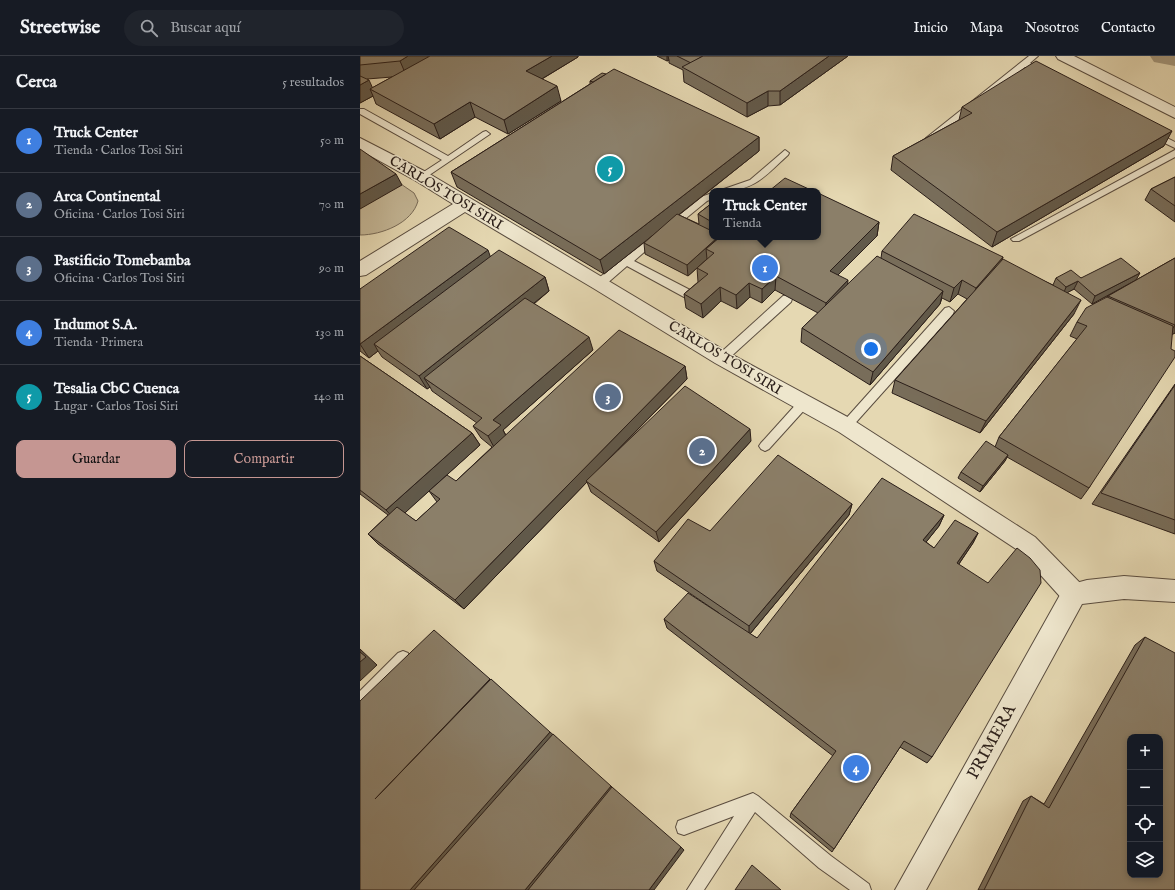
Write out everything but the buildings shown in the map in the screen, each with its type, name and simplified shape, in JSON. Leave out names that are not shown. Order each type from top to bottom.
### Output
[{"type":"street","points":[[1063,56],[1175,113]]},
{"type":"street","name":"CARLOS TOSI SIRI","points":[[360,143],[422,177],[722,358],[803,404],[846,426],[1027,544],[1074,594]]},
{"type":"street","points":[[363,263],[465,204]]},
{"type":"street","points":[[1074,594],[1094,589],[1118,587],[1175,591]]},
{"type":"street","name":"PRIMERA","points":[[910,890],[1074,594]]},
{"type":"lane","points":[[919,148],[1034,56]]},
{"type":"lane","points":[[1024,63],[1052,78]]},
{"type":"lane","points":[[361,111],[447,159]]},
{"type":"lane","points":[[1148,130],[1175,145]]},
{"type":"lane","points":[[422,177],[486,134]]},
{"type":"lane","points":[[1016,239],[1175,153]]},
{"type":"lane","points":[[736,188],[753,182],[785,154]]},
{"type":"lane","points":[[600,283],[704,199],[709,197]]},
{"type":"lane","points":[[626,261],[688,294]]},
{"type":"lane","points":[[722,358],[787,299]]},
{"type":"lane","points":[[846,426],[949,311]]},
{"type":"lane","points":[[765,446],[803,404]]},
{"type":"lane","points":[[360,701],[403,658]]},
{"type":"lane","points":[[684,827],[753,801]]},
{"type":"lane","points":[[694,890],[753,801]]},
{"type":"lane","points":[[753,801],[825,862],[863,890]]},
{"type":"shaded area","points":[[360,156],[414,193],[418,201],[410,216],[395,226],[378,233],[360,235]]},
{"type":"waterway","points":[[1163,56],[1175,58]]},
{"type":"place","name":"Tesalia CbC Cuenca","points":[[610,169]]},
{"type":"place","name":"Truck Center","points":[[765,268]]},
{"type":"place","name":"Pastificio Tomebamba","points":[[608,397]]},
{"type":"place","name":"Arca Continental","points":[[702,451]]},
{"type":"place","name":"Indumot S.A.","points":[[856,768]]}]
